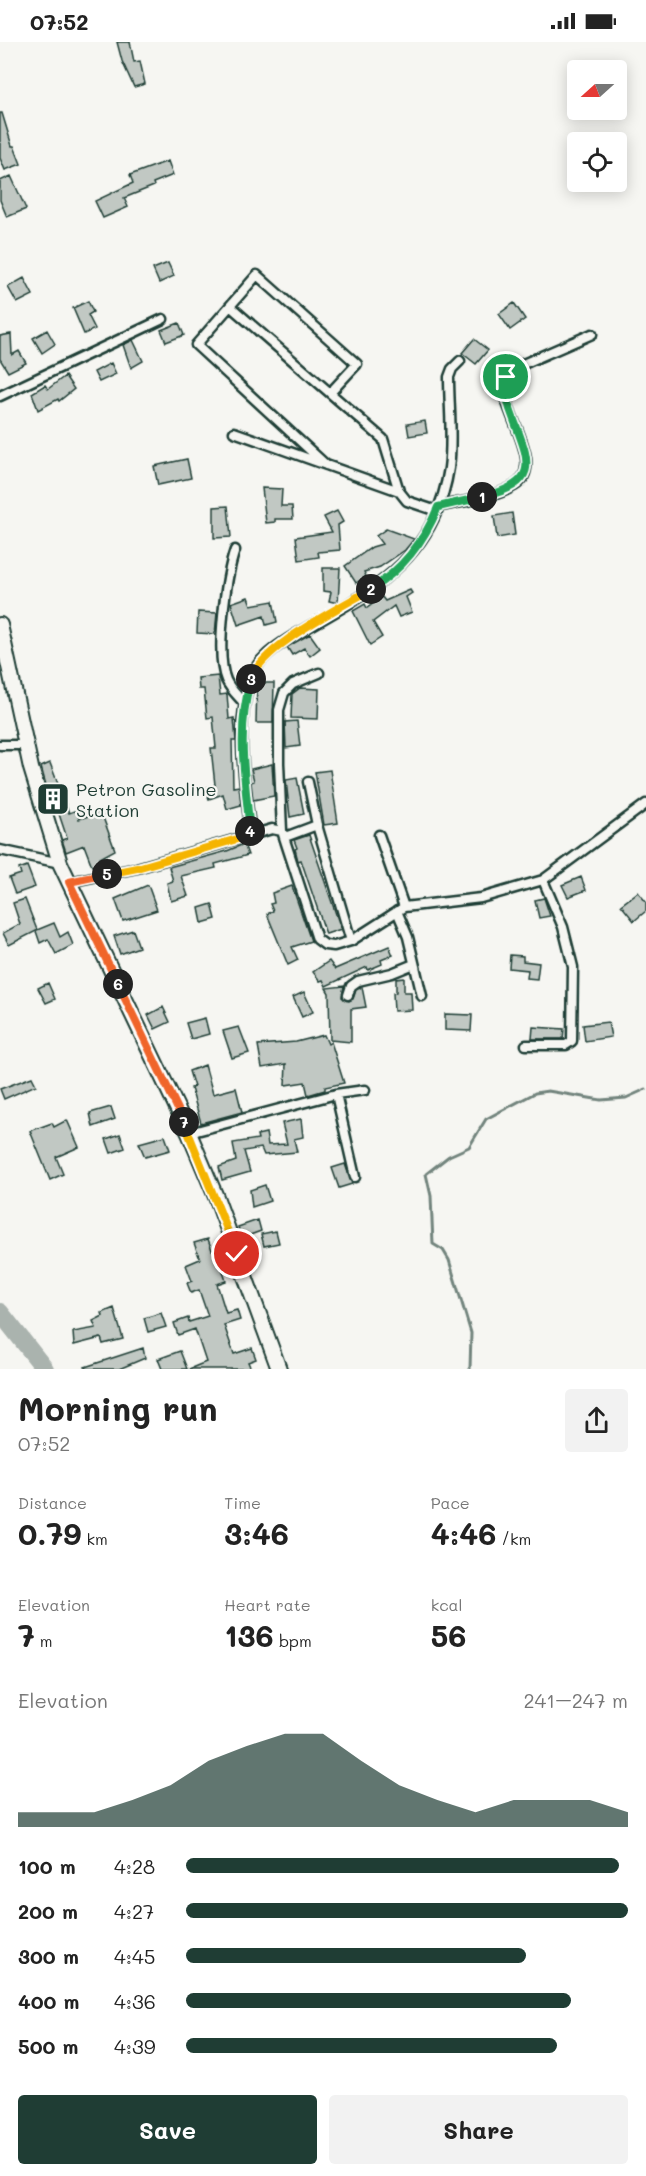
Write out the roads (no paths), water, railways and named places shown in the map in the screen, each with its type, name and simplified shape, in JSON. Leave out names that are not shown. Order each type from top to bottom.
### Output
[{"type":"main road","points":[[0,625],[25,745],[60,863],[189,1133],[216,1197],[279,1369]]},
{"type":"street","points":[[326,465],[196,345],[257,275],[357,364],[330,393]]},
{"type":"street","points":[[230,306],[383,439],[399,491],[407,501],[437,509],[501,493],[516,486],[523,479],[527,464],[505,394],[506,377],[514,368],[592,334]]},
{"type":"street","points":[[0,396],[163,319]]},
{"type":"street","points":[[251,835],[242,755],[244,703],[254,670],[279,644],[387,579],[416,550],[437,509],[449,468],[449,377],[452,369],[460,361]]},
{"type":"street","points":[[234,432],[399,491]]},
{"type":"street","points":[[236,549],[228,574],[222,643],[227,682],[244,703]]},
{"type":"street","points":[[319,673],[293,684],[284,693],[279,710],[284,834],[317,939],[325,945],[351,941],[400,909],[481,898],[543,880],[646,804]]},
{"type":"street","points":[[0,746],[25,745]]},
{"type":"street","points":[[308,782],[317,825],[351,941]]},
{"type":"street","points":[[69,882],[137,868],[272,829],[284,834],[317,825]]},
{"type":"street","points":[[379,835],[422,996]]},
{"type":"street","points":[[0,850],[60,863]]},
{"type":"street","points":[[526,1045],[566,1045],[572,1041],[573,967],[563,927],[543,880]]},
{"type":"street","points":[[348,995],[351,986],[358,981],[392,973],[414,964]]},
{"type":"street","points":[[189,1133],[336,1094],[365,1090]]},
{"type":"street","points":[[336,1094],[355,1177]]},
{"type":"waterway","points":[[470,1369],[471,1333],[449,1260],[443,1250],[433,1244],[431,1196],[426,1174],[449,1156],[469,1147],[486,1119],[535,1093],[548,1091],[601,1100],[626,1098],[646,1089]]},
{"type":"waterway","points":[[0,1312],[45,1369]]},
{"type":"place","name":"Petron Gasoline Station","points":[[53,799]]}]
